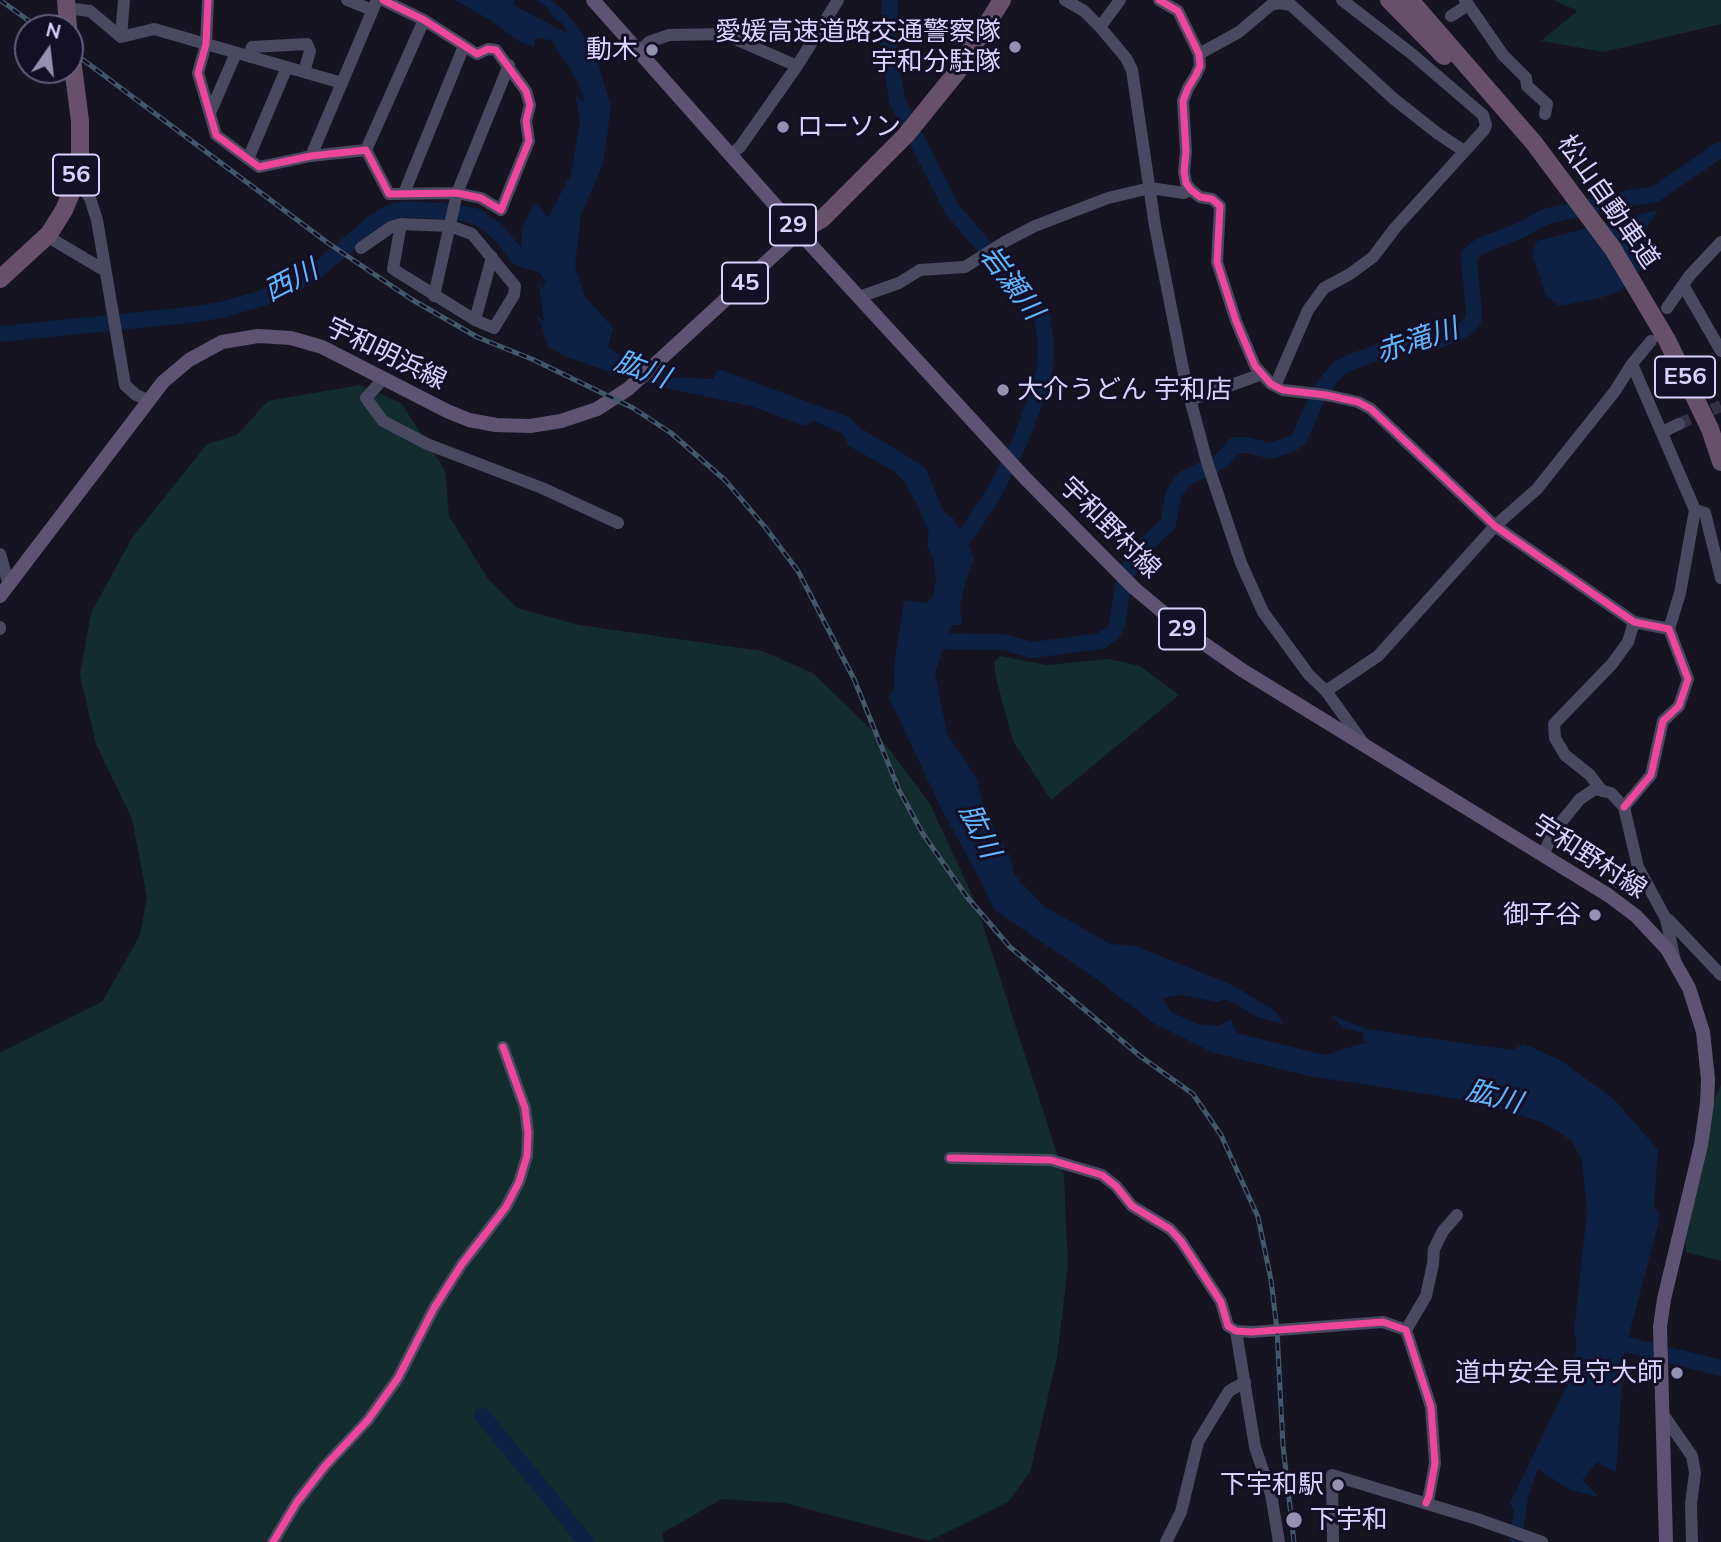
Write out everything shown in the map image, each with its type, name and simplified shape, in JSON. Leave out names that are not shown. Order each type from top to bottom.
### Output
[{"type":"highway","points":[[946,81],[968,45],[990,0]]},
{"type":"highway","points":[[799,232],[814,212],[888,148],[946,81],[1002,0]]},
{"type":"highway","points":[[1389,0],[1541,152]]},
{"type":"highway","name":"松山自動車道","points":[[1416,5],[1541,152],[1613,249],[1667,340],[1710,429],[1721,462]]},
{"type":"highway","name":"56","points":[[0,279],[49,234],[64,210],[75,184],[80,154],[80,121],[75,84]]},
{"type":"main road","name":"29","points":[[593,0],[859,297]]},
{"type":"main road","name":"宇和明浜線","points":[[4,591],[163,382],[189,360],[222,342],[258,336],[291,338],[322,347],[447,411],[470,420],[496,425],[530,426],[561,421],[597,409],[628,388],[799,232]]},
{"type":"main road","name":"宇和野村線","points":[[859,297],[1026,480],[1134,588],[1183,629],[1242,670],[1608,895],[1636,916],[1667,949],[1689,988],[1703,1032],[1708,1079],[1700,1145],[1664,1298],[1660,1327],[1666,1542]]},
{"type":"street","points":[[121,37],[124,0]]},
{"type":"street","points":[[208,0],[206,44],[198,73],[216,135],[259,167],[311,156],[366,150]]},
{"type":"street","points":[[311,156],[375,5],[347,0]]},
{"type":"street","points":[[361,248],[391,227],[453,210],[481,198],[501,210],[529,141],[526,121],[530,105],[526,91],[496,50],[488,49],[477,54],[424,20],[383,0]]},
{"type":"street","points":[[730,155],[740,147],[797,66],[838,0]]},
{"type":"street","points":[[1065,0],[1084,11],[1100,27],[1126,58],[1132,70],[1155,226],[1190,400],[1209,468],[1241,563],[1263,612],[1365,745]]},
{"type":"street","points":[[1100,27],[1120,0]]},
{"type":"street","points":[[1159,0],[1178,10],[1199,54],[1200,66],[1183,101],[1186,183],[1191,191],[1200,197],[1212,199],[1220,206],[1217,262],[1249,355],[1262,374],[1275,386],[1296,393],[1320,394],[1359,402],[1371,409],[1495,526],[1634,622],[1669,629]]},
{"type":"street","points":[[1275,386],[1308,310],[1324,288],[1373,257],[1395,228],[1486,125],[1483,115],[1412,54],[1342,0]]},
{"type":"street","points":[[1199,54],[1239,32],[1278,1],[1291,5],[1394,99],[1464,151]]},
{"type":"street","points":[[1451,16],[1466,3],[1503,55],[1526,78],[1527,86],[1547,104],[1545,114]]},
{"type":"street","points":[[66,4],[90,12],[121,37]]},
{"type":"street","points":[[366,150],[424,20]]},
{"type":"street","points":[[121,37],[154,29],[341,83]]},
{"type":"street","points":[[639,52],[649,42],[668,35],[724,34],[797,66]]},
{"type":"street","points":[[210,113],[242,55],[252,47],[307,44],[310,51],[304,72]]},
{"type":"street","points":[[1412,54],[1423,44]]},
{"type":"street","points":[[404,193],[464,46]]},
{"type":"street","points":[[434,296],[453,210],[509,65]]},
{"type":"street","points":[[248,159],[287,67]]},
{"type":"street","points":[[366,150],[389,194],[404,193],[453,210],[515,286],[514,295],[494,328],[475,320],[393,269],[401,224]]},
{"type":"street","points":[[75,184],[85,190],[90,198],[97,220],[125,385],[136,395],[148,400]]},
{"type":"street","points":[[859,297],[899,283],[920,271],[965,267],[1035,226],[1108,198],[1150,188],[1184,193],[1191,191]]},
{"type":"street","points":[[49,234],[55,241],[104,270]]},
{"type":"street","points":[[1667,308],[1683,285],[1721,242]]},
{"type":"street","points":[[475,320],[492,257]]},
{"type":"street","points":[[1683,285],[1721,351]]},
{"type":"street","points":[[1326,691],[1378,656],[1495,526],[1537,489],[1651,341]]},
{"type":"street","points":[[1623,807],[1651,775],[1663,721],[1679,706],[1688,679],[1669,629],[1680,593],[1695,510],[1632,364]]},
{"type":"street","points":[[1190,400],[1262,374]]},
{"type":"street","points":[[384,378],[366,398],[383,421],[427,444],[542,488],[618,523]]},
{"type":"street","points":[[1662,432],[1679,424]]},
{"type":"street","points":[[1695,510],[1705,513],[1721,578]]},
{"type":"street","points":[[0,554],[4,591]]},
{"type":"street","points":[[1602,791],[1590,775],[1565,755],[1555,737],[1554,724],[1612,664],[1629,642],[1634,622]]},
{"type":"street","points":[[1543,855],[1554,831],[1580,799],[1595,789],[1611,793],[1623,807],[1638,867],[1666,919],[1676,965]]},
{"type":"street","points":[[1666,919],[1721,975]]},
{"type":"street","points":[[273,1542],[297,1502],[325,1466],[368,1420],[398,1378],[434,1308],[462,1264],[506,1207],[519,1182],[527,1156],[528,1133],[525,1108],[503,1047]]},
{"type":"street","points":[[950,1158],[1051,1160],[1102,1175],[1116,1186],[1132,1206],[1170,1229],[1181,1241],[1221,1301],[1228,1325],[1236,1331],[1383,1322],[1406,1330]]},
{"type":"street","points":[[1426,1503],[1435,1463],[1431,1407],[1406,1330],[1426,1296],[1434,1250],[1443,1231],[1457,1215]]},
{"type":"street","points":[[1236,1331],[1255,1447],[1271,1494],[1279,1542]]},
{"type":"street","points":[[1166,1542],[1181,1511],[1199,1442],[1229,1391],[1245,1382]]},
{"type":"street","points":[[1662,1413],[1692,1456],[1695,1473],[1691,1504],[1692,1542]]},
{"type":"street","points":[[1334,1542],[1332,1475],[1477,1519],[1542,1542]]},
{"type":"green space","points":[[1554,0],[1721,0],[1721,24],[1604,52],[1541,41],[1577,11]]},
{"type":"green space","points":[[360,385],[401,403],[445,470],[449,516],[488,579],[517,608],[579,625],[762,651],[813,673],[882,740],[929,802],[975,901],[1064,1175],[1068,1265],[1057,1358],[1030,1472],[1008,1502],[929,1541],[785,1503],[722,1499],[662,1533],[664,1542],[0,1542],[0,1053],[102,1002],[140,935],[147,897],[132,819],[96,744],[80,675],[91,613],[132,538],[207,444],[237,435],[268,401]]},
{"type":"green space","points":[[1000,656],[1047,665],[1108,659],[1140,666],[1179,695],[1051,800],[1013,741],[996,678],[994,662]]},
{"type":"green space","points":[[1721,1084],[1721,1261],[1686,1252],[1683,1203],[1706,1121]]},
{"type":"water","name":"肱川","points":[[455,0],[515,0],[513,5],[569,34],[548,8],[536,0],[550,0],[564,10],[594,49],[611,107],[603,164],[581,215],[575,266],[585,296],[613,328],[608,347],[635,365],[667,377],[713,379],[718,369],[849,417],[859,427],[925,467],[944,512],[954,519],[974,557],[960,606],[962,625],[952,625],[935,673],[947,734],[976,777],[985,812],[1011,858],[1014,875],[1044,906],[1110,944],[1136,946],[1234,986],[1275,1011],[1283,1024],[1258,1017],[1226,999],[1218,1002],[1181,995],[1163,998],[1171,1012],[1198,1024],[1219,1026],[1231,1019],[1237,1033],[1325,1055],[1367,1042],[1362,1037],[1364,1033],[1344,1028],[1330,1015],[1367,1029],[1512,1050],[1524,1044],[1560,1060],[1614,1099],[1658,1150],[1654,1206],[1660,1217],[1624,1354],[1616,1473],[1597,1462],[1582,1480],[1599,1497],[1570,1490],[1538,1469],[1528,1497],[1522,1542],[1509,1542],[1514,1511],[1510,1503],[1569,1382],[1577,1344],[1574,1331],[1587,1212],[1582,1161],[1572,1141],[1544,1123],[1478,1102],[1309,1076],[1214,1053],[1152,1022],[1098,980],[994,910],[941,808],[889,698],[894,689],[895,659],[904,600],[927,603],[933,596],[936,579],[933,557],[927,546],[929,533],[904,481],[892,470],[849,446],[843,434],[814,421],[805,426],[751,406],[619,375],[564,356],[548,346],[535,315],[544,321],[538,279],[542,289],[546,282],[535,267],[525,262],[521,248],[522,228],[533,205],[538,204],[548,218],[571,174],[580,121],[575,94],[585,104],[578,81],[551,40],[535,38],[534,47],[520,42],[490,20]]},
{"type":"water","points":[[1658,210],[1641,236],[1666,262],[1646,263],[1621,291],[1596,299],[1559,306],[1546,295],[1532,253],[1537,241]]},
{"type":"waterway","name":"岩瀬川","points":[[890,0],[888,38],[897,101],[952,209],[1042,317],[1046,341],[1045,368],[1020,441],[994,493],[953,555]]},
{"type":"waterway","name":"赤滝川","points":[[1128,571],[1143,547],[1168,524],[1174,493],[1184,479],[1222,460],[1235,445],[1271,451],[1293,443],[1300,437],[1319,393],[1337,370],[1351,362],[1393,347],[1440,340],[1465,329],[1473,321],[1474,310],[1470,254],[1480,246],[1517,232],[1547,216],[1654,195],[1721,149]]},
{"type":"waterway","name":"西川","points":[[0,334],[189,315],[222,310],[262,298],[289,287],[318,270],[390,212],[406,209],[456,212],[478,217],[497,231],[519,258],[542,265]]},
{"type":"waterway","name":"赤滝川","points":[[930,641],[1003,642],[1033,650],[1101,641],[1113,632],[1117,625],[1123,586]]},
{"type":"waterway","points":[[1608,1340],[1721,1368]]},
{"type":"waterway","points":[[482,1415],[586,1542]]},
{"type":"tunnel","points":[[1679,424],[1721,406]]},
{"type":"railway","points":[[0,0],[20,14]]},
{"type":"railway","points":[[84,60],[328,243],[411,299],[477,337],[534,360],[633,408],[671,433],[725,480],[765,527],[798,571],[854,679],[899,790],[923,834],[967,897],[1010,947],[1140,1056],[1193,1094],[1221,1135],[1258,1217],[1271,1280],[1277,1330],[1283,1446],[1294,1542]]},
{"type":"cycle path","points":[[208,0],[206,44],[198,73],[216,135],[259,167],[311,156],[366,150],[389,194],[457,193],[481,198],[501,210],[529,141],[526,121],[530,105],[526,91],[496,50],[488,49],[477,54],[424,20],[383,0]]},
{"type":"cycle path","points":[[1159,0],[1178,11],[1199,54],[1200,66],[1183,101],[1186,152],[1184,172],[1186,183],[1191,190],[1200,197],[1212,199],[1220,206],[1217,262],[1236,321],[1255,366],[1271,384],[1283,390],[1326,395],[1358,402],[1371,409],[1495,526],[1634,622],[1669,629],[1688,679],[1679,706],[1663,721],[1651,775],[1624,807]]},
{"type":"cycle path","points":[[273,1542],[297,1502],[325,1466],[368,1420],[398,1378],[434,1308],[462,1264],[506,1207],[519,1182],[527,1156],[528,1133],[525,1108],[503,1047]]},
{"type":"cycle path","points":[[950,1158],[1051,1160],[1102,1175],[1116,1186],[1132,1206],[1170,1229],[1181,1241],[1221,1302],[1228,1326],[1236,1331],[1383,1322],[1406,1330],[1431,1407],[1435,1463],[1426,1503]]},
{"type":"place","name":"愛媛高速道路交通警察隊 宇和分駐隊","points":[[1015,47]]},
{"type":"place","name":"動木","points":[[652,50]]},
{"type":"place","name":"ローソン","points":[[783,127]]},
{"type":"place","name":"大介うどん 宇和店","points":[[1003,390]]},
{"type":"place","name":"御子谷","points":[[1595,915]]},
{"type":"place","name":"道中安全見守大師","points":[[1677,1373]]},
{"type":"place","name":"下宇和駅","points":[[1338,1485]]},
{"type":"place","name":"下宇和","points":[[1294,1520]]}]
